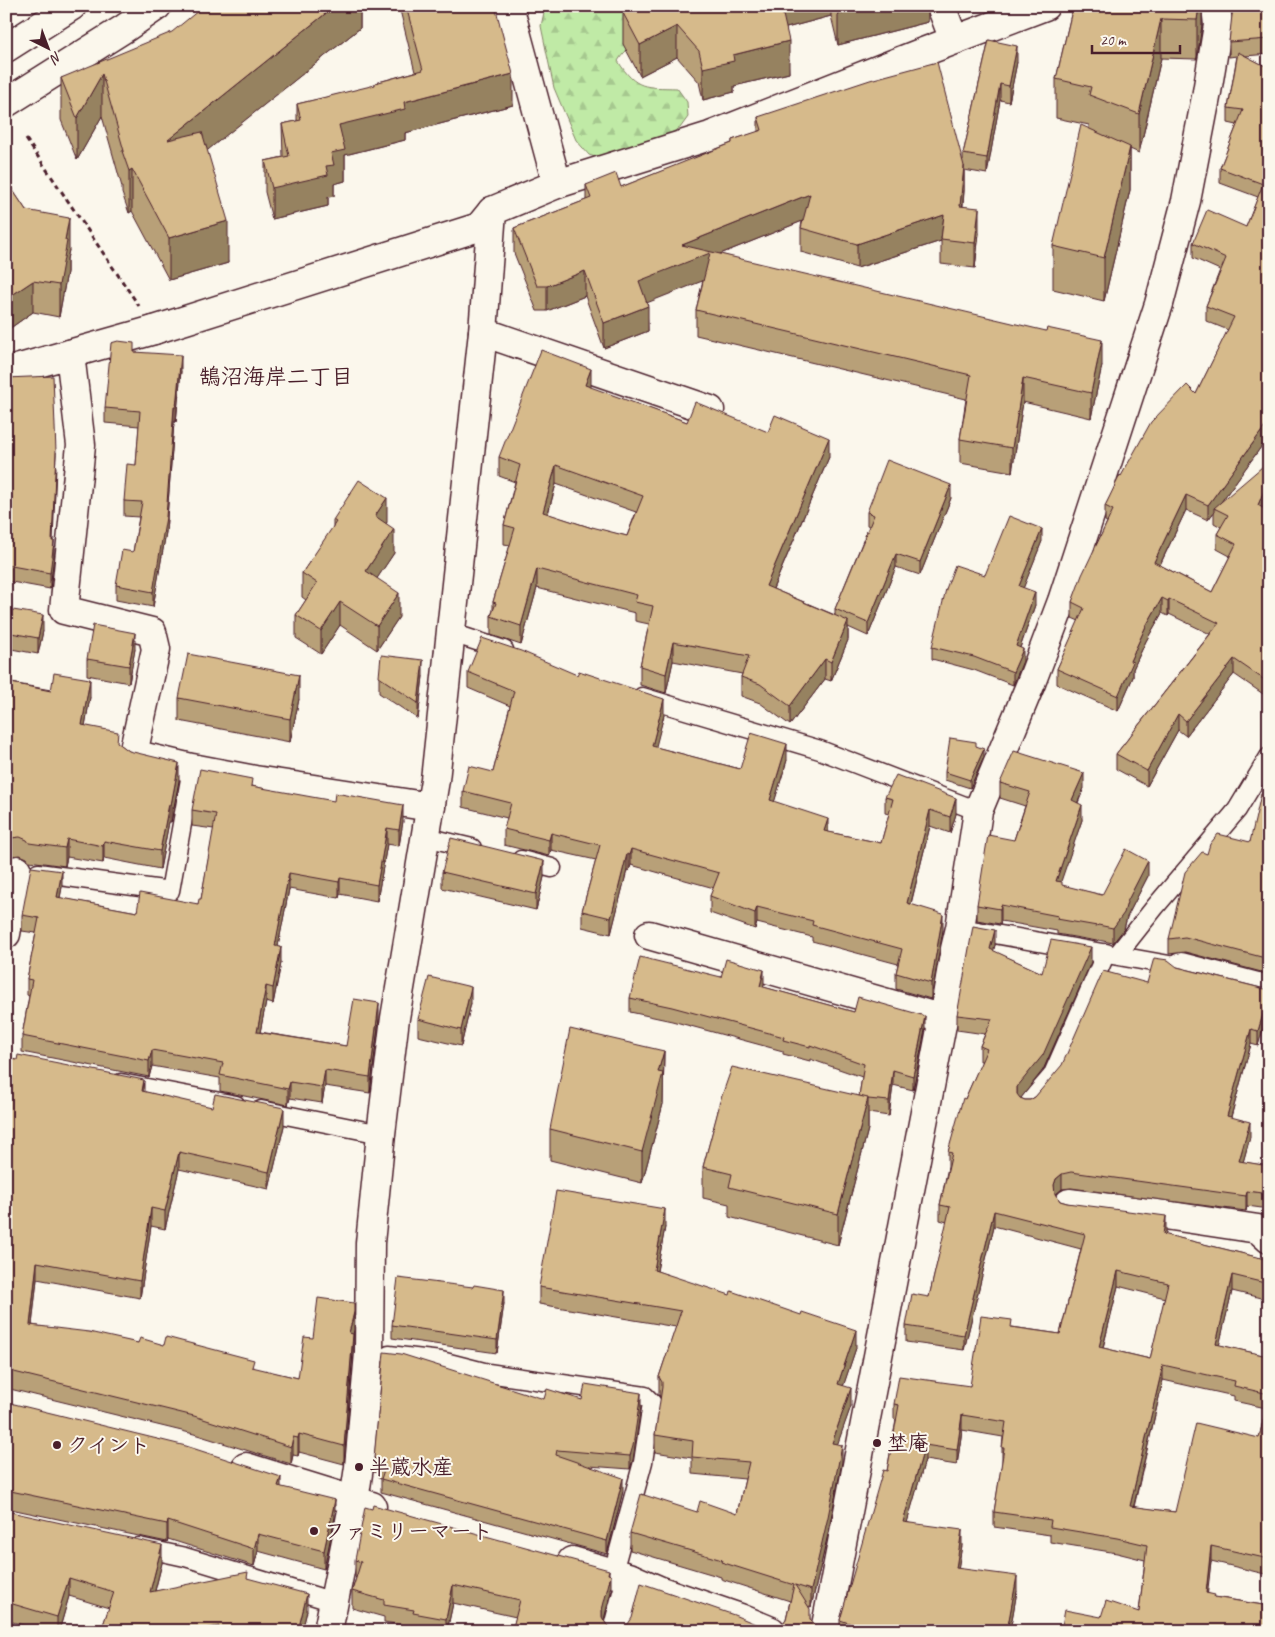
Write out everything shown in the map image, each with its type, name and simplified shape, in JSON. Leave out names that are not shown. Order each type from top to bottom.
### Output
[{"type":"main road","points":[[6,48],[72,6]]},
{"type":"main road","points":[[10,100],[157,6]]},
{"type":"main road","points":[[509,6],[558,184]]},
{"type":"main road","points":[[941,6],[954,40]]},
{"type":"main road","points":[[6,372],[154,330],[479,226],[492,211],[558,184],[710,136],[1044,6]]},
{"type":"main road","points":[[825,1631],[943,1019],[954,950],[960,928],[978,810],[1031,683],[1062,601],[1159,304],[1186,201],[1202,119],[1218,25],[1216,6]]},
{"type":"main road","points":[[328,1631],[359,1467],[369,1353],[370,1243],[381,1134],[395,1018],[431,807],[482,332],[492,211]]},
{"type":"main road","points":[[482,332],[710,410]]},
{"type":"main road","points":[[70,354],[81,444],[64,610],[152,632],[156,649],[133,754],[255,780],[431,807]]},
{"type":"main road","points":[[6,934],[18,870]]},
{"type":"main road","points":[[649,935],[943,1019]]},
{"type":"main road","points":[[1181,967],[1269,990]]},
{"type":"main road","points":[[1070,1203],[1258,1229],[1269,1239]]},
{"type":"main road","points":[[226,1461],[392,1512]]},
{"type":"main road","points":[[546,1554],[622,1575],[771,1631]]},
{"type":"main road","points":[[617,1631],[622,1575]]},
{"type":"lane","points":[[449,632],[523,657]]},
{"type":"lane","points":[[625,691],[820,750],[978,810]]},
{"type":"lane","points":[[1026,1105],[1052,1076],[1112,954],[1155,907],[1237,810],[1269,757]]},
{"type":"lane","points":[[18,870],[170,891],[192,768]]},
{"type":"lane","points":[[426,837],[484,851]]},
{"type":"lane","points":[[504,856],[552,868]]},
{"type":"lane","points":[[960,928],[1181,967]]},
{"type":"lane","points":[[102,1079],[381,1134]]},
{"type":"lane","points":[[369,1353],[441,1361],[488,1373],[645,1396],[652,1403],[622,1575]]},
{"type":"lane","points":[[122,1543],[184,1557],[334,1602]]},
{"type":"path","points":[[26,138],[154,330]]},
{"type":"green space","points":[[547,6],[702,6],[644,37],[624,53],[618,61],[630,77],[642,85],[677,88],[687,102],[688,117],[680,128],[649,146],[601,159],[589,155],[576,140],[554,88],[541,26]]},
{"type":"building","points":[[204,6],[335,6],[168,140],[202,132],[228,221],[169,238],[132,169],[129,171],[102,74],[77,118],[61,78],[172,32]]},
{"type":"building","points":[[406,6],[495,6],[513,74],[404,102],[405,109],[339,125],[345,150],[331,153],[334,165],[326,166],[328,175],[272,188],[265,161],[289,156],[282,124],[301,120],[297,104],[375,85],[375,83],[423,70]]},
{"type":"building","points":[[635,6],[781,6],[789,41],[733,55],[734,61],[703,68],[699,51],[677,26],[640,45],[623,13]]},
{"type":"building","points":[[836,6],[868,6],[838,14]]},
{"type":"building","points":[[1073,6],[1199,6],[1197,20],[1161,19],[1139,114],[1089,95],[1091,87],[1056,79]]},
{"type":"building","points":[[1233,6],[1269,6],[1269,39],[1229,42]]},
{"type":"building","points":[[989,40],[1017,46],[1009,86],[1000,84],[987,158],[963,154]]},
{"type":"building","points":[[1238,52],[1269,68],[1269,421],[1208,505],[1186,495],[1154,562],[1212,592],[1236,544],[1217,534],[1228,515],[1214,508],[1269,461],[1269,479],[1258,505],[1269,512],[1269,683],[1234,659],[1186,721],[1178,714],[1147,771],[1116,754],[1219,623],[1169,599],[1168,601],[1162,598],[1146,626],[1130,661],[1133,662],[1118,696],[1057,669],[1084,608],[1072,602],[1082,575],[1113,510],[1105,506],[1120,475],[1151,422],[1187,385],[1196,394],[1234,317],[1206,306],[1226,258],[1193,243],[1207,210],[1246,227],[1263,184],[1220,168],[1243,110],[1228,108]]},
{"type":"building","points":[[937,62],[964,166],[960,206],[979,208],[975,243],[941,239],[944,215],[857,244],[801,228],[810,194],[682,245],[1046,331],[1047,328],[1102,340],[1091,393],[1023,378],[1012,448],[960,439],[971,375],[696,310],[710,253],[639,281],[648,306],[604,323],[585,271],[547,286],[537,286],[514,228],[591,198],[586,185],[616,173],[621,187],[732,143],[732,140],[762,130],[758,117],[870,80]]},
{"type":"building","points":[[1081,125],[1130,147],[1104,258],[1053,246]]},
{"type":"building","points":[[6,180],[26,210],[69,218],[59,285],[33,281],[9,297],[6,293],[6,213],[10,196],[6,198]]},
{"type":"building","points":[[118,341],[134,343],[134,352],[181,355],[176,407],[174,407],[166,517],[153,592],[116,585],[122,550],[133,552],[142,502],[124,501],[127,464],[136,465],[140,411],[105,408],[111,343]]},
{"type":"building","points":[[541,350],[591,369],[585,385],[687,422],[695,402],[768,432],[775,415],[829,438],[766,586],[848,621],[831,662],[825,659],[790,706],[760,684],[741,677],[749,656],[673,642],[666,674],[640,666],[653,606],[635,602],[637,595],[537,569],[521,626],[491,616],[496,603],[493,602],[515,528],[504,525],[520,465],[499,457]],"holes":[[[556,465],[643,496],[627,536],[592,528],[543,512]]]},
{"type":"building","points":[[53,376],[56,452],[52,541],[54,541],[50,573],[6,565],[6,378]]},
{"type":"building","points":[[887,460],[951,485],[920,562],[896,554],[868,623],[835,609],[874,515],[867,512]]},
{"type":"building","points":[[359,480],[387,498],[375,516],[394,529],[366,571],[399,593],[377,626],[340,602],[321,631],[296,615],[317,583],[302,573],[336,522],[333,520]]},
{"type":"building","points":[[1009,516],[1042,529],[1019,586],[1035,592],[1016,646],[1023,649],[1013,672],[974,657],[932,647],[946,589],[955,565],[985,575]]},
{"type":"building","points":[[7,609],[43,615],[38,638],[6,632]]},
{"type":"building","points":[[93,625],[135,633],[129,666],[87,659]]},
{"type":"building","points":[[482,638],[521,651],[577,675],[579,671],[664,699],[652,746],[740,769],[751,733],[787,744],[770,800],[828,819],[824,831],[881,843],[893,799],[885,797],[896,775],[956,798],[950,817],[930,810],[907,903],[943,914],[931,983],[896,973],[902,949],[812,925],[813,921],[757,907],[755,913],[710,896],[719,873],[631,849],[629,855],[627,854],[611,918],[582,911],[600,845],[551,833],[549,840],[504,829],[511,803],[463,791],[469,766],[493,772],[514,691],[468,672]]},
{"type":"building","points":[[188,654],[299,675],[290,719],[179,698]]},
{"type":"building","points":[[381,655],[423,660],[418,703],[379,677]]},
{"type":"building","points":[[54,673],[90,679],[82,725],[118,732],[117,742],[129,751],[179,763],[160,851],[104,841],[103,846],[67,839],[65,848],[29,843],[20,837],[11,838],[6,841],[6,682],[51,691]]},
{"type":"building","points":[[950,738],[976,742],[976,746],[984,749],[970,780],[945,772]]},
{"type":"building","points":[[1014,751],[1084,773],[1072,800],[1082,805],[1056,881],[1062,882],[1062,885],[1102,895],[1126,849],[1148,861],[1127,902],[1124,913],[1113,928],[1057,919],[1058,916],[1001,905],[1000,909],[977,905],[988,835],[1014,840],[1030,792],[1000,783]]},
{"type":"building","points":[[200,769],[252,779],[251,786],[334,801],[335,793],[403,805],[399,830],[387,828],[377,885],[340,878],[339,882],[289,873],[275,946],[281,947],[273,988],[266,986],[257,1032],[346,1046],[354,999],[379,1003],[370,1077],[325,1070],[322,1087],[290,1082],[288,1089],[220,1075],[223,1063],[152,1050],[149,1061],[22,1036],[32,980],[27,979],[39,918],[22,915],[31,867],[62,871],[57,897],[137,912],[140,893],[198,904],[199,899],[201,899],[216,814],[192,810]]},
{"type":"building","points":[[1261,794],[1269,796],[1269,959],[1185,937],[1169,939],[1185,872],[1202,852],[1207,854],[1210,844],[1218,834],[1250,842]]},
{"type":"building","points":[[451,838],[544,861],[536,894],[442,872]]},
{"type":"building","points":[[973,926],[995,930],[990,949],[1042,973],[1051,940],[1091,947],[1043,1055],[1017,1087],[1017,1094],[1020,1098],[1030,1100],[1035,1097],[1062,1065],[1103,971],[1147,983],[1154,958],[1168,960],[1177,967],[1269,990],[1258,1031],[1251,1029],[1227,1116],[1250,1122],[1239,1161],[1269,1166],[1269,1194],[1247,1191],[1246,1196],[1071,1172],[1062,1174],[1056,1179],[1054,1185],[1055,1194],[1060,1201],[1166,1216],[1163,1234],[1269,1260],[1269,1284],[1232,1275],[1216,1344],[1267,1356],[1269,1348],[1269,1394],[1234,1386],[1235,1381],[1163,1365],[1130,1506],[1175,1512],[1196,1423],[1259,1438],[1269,1397],[1269,1559],[1211,1546],[1206,1593],[1215,1595],[1214,1597],[1269,1606],[1269,1631],[1061,1631],[1065,1610],[1101,1617],[1106,1601],[1139,1612],[1147,1545],[1050,1527],[1051,1520],[994,1512],[1006,1422],[962,1415],[957,1450],[925,1445],[903,1522],[962,1530],[956,1568],[1017,1576],[1007,1631],[873,1631],[840,1620],[883,1470],[887,1471],[899,1405],[894,1404],[899,1376],[970,1386],[981,1316],[1012,1320],[1011,1327],[1060,1334],[1085,1234],[994,1211],[964,1335],[906,1326],[912,1294],[929,1297],[950,1207],[940,1205],[952,1153],[948,1152],[963,1098],[965,1099],[987,1049],[980,1046],[992,1019],[957,1015]],"holes":[[[1118,1271],[1168,1283],[1150,1359],[1099,1347]]]},
{"type":"building","points":[[640,957],[721,977],[726,959],[764,970],[760,986],[854,1012],[858,997],[925,1016],[913,1076],[893,1070],[889,1101],[868,1099],[859,1096],[864,1064],[810,1045],[810,1047],[783,1040],[784,1037],[672,1007],[630,998]]},
{"type":"building","points":[[429,977],[471,987],[461,1030],[418,1019]]},
{"type":"building","points":[[570,1029],[664,1051],[658,1072],[663,1073],[642,1152],[550,1129]]},
{"type":"building","points":[[18,1055],[144,1080],[142,1091],[212,1107],[215,1094],[284,1108],[269,1172],[179,1152],[165,1211],[151,1208],[140,1281],[37,1262],[30,1325],[89,1332],[138,1343],[140,1338],[164,1345],[166,1337],[254,1360],[252,1367],[298,1378],[304,1337],[313,1338],[318,1298],[354,1303],[349,1333],[353,1334],[344,1446],[299,1434],[298,1438],[293,1437],[291,1447],[194,1416],[6,1371],[6,1058],[17,1060]]},
{"type":"building","points":[[732,1067],[868,1098],[838,1214],[729,1187],[732,1174],[703,1167],[718,1107]]},
{"type":"building","points":[[556,1191],[665,1209],[654,1270],[730,1295],[731,1291],[801,1315],[802,1312],[856,1330],[838,1384],[851,1388],[832,1443],[842,1445],[811,1590],[795,1585],[810,1609],[810,1619],[815,1626],[824,1631],[512,1631],[520,1600],[453,1585],[446,1619],[413,1613],[414,1610],[384,1605],[384,1600],[352,1591],[361,1562],[355,1560],[365,1507],[372,1509],[373,1505],[609,1570],[608,1574],[611,1575],[602,1617],[606,1624],[613,1629],[621,1629],[632,1618],[641,1583],[734,1615],[765,1628],[773,1629],[781,1626],[786,1619],[794,1585],[721,1562],[722,1560],[630,1533],[641,1494],[697,1512],[700,1501],[737,1514],[749,1462],[692,1457],[693,1441],[655,1435],[662,1387],[659,1377],[681,1311],[539,1287]]},
{"type":"building","points":[[398,1278],[473,1287],[474,1285],[504,1290],[497,1340],[392,1325]]},
{"type":"building","points":[[384,1352],[401,1354],[544,1399],[547,1389],[582,1400],[585,1384],[641,1393],[630,1456],[557,1450],[556,1455],[623,1478],[607,1541],[381,1479],[385,1467],[378,1465],[380,1460],[374,1458]]},
{"type":"building","points":[[6,1402],[186,1446],[281,1477],[278,1486],[335,1500],[324,1551],[258,1534],[254,1549],[168,1521],[167,1524],[6,1490]]},
{"type":"building","points":[[6,1511],[162,1545],[150,1592],[248,1572],[247,1578],[307,1594],[298,1631],[218,1631],[219,1626],[193,1631],[101,1631],[114,1592],[69,1578],[57,1617],[6,1602]]},
{"type":"place","name":"埜庵","points":[[877,1443]]},
{"type":"place","name":"クイント","points":[[57,1445]]},
{"type":"place","name":"半蔵水産","points":[[359,1467]]},
{"type":"place","name":"ファミリーマート","points":[[314,1531]]},
{"type":"district","name":"鵠沼海岸二丁目","points":[[276,377]]}]
